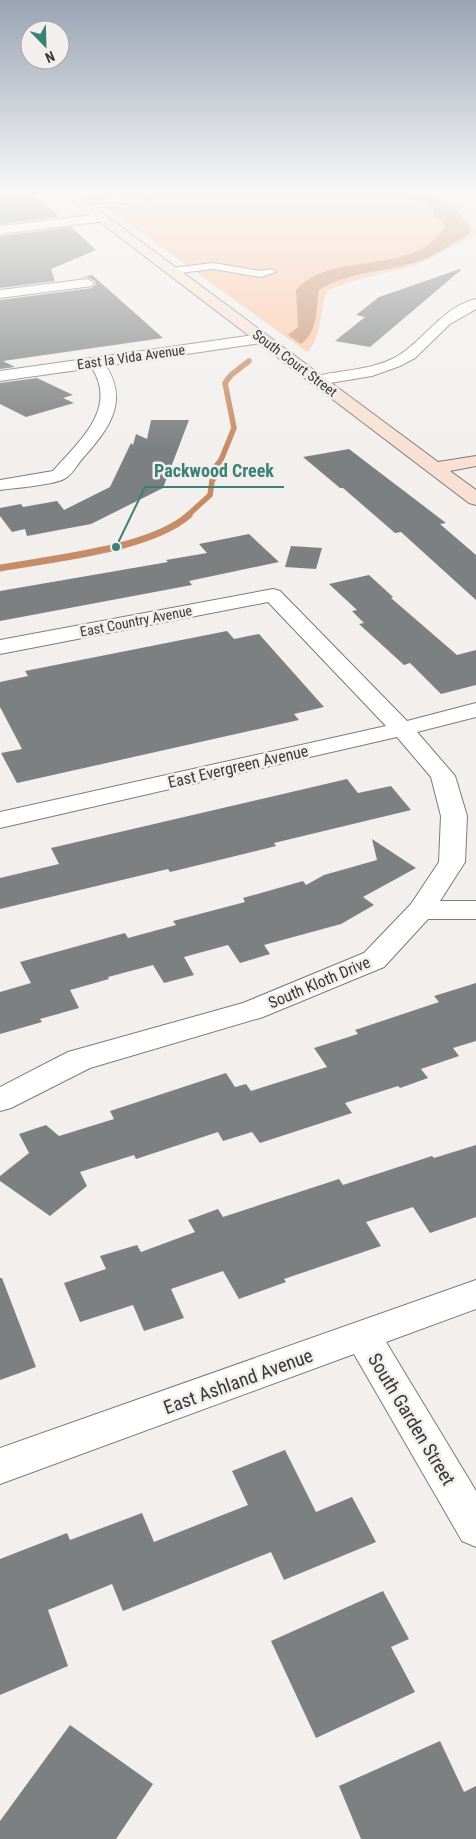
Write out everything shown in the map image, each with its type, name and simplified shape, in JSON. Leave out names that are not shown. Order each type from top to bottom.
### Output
[{"type":"street","name":"South Court Street","points":[[180,277],[476,499]]},
{"type":"street","points":[[0,294],[87,283]]},
{"type":"street","points":[[318,380],[372,371],[394,363],[410,355],[457,312],[476,303]]},
{"type":"street","points":[[457,312],[476,318]]},
{"type":"street","name":"East la Vida Avenue","points":[[0,376],[262,339]]},
{"type":"street","points":[[0,485],[59,475],[100,425],[109,407],[112,395],[109,381],[96,362]]},
{"type":"street","points":[[435,468],[476,461]]},
{"type":"street","points":[[454,482],[476,478]]},
{"type":"street","name":"East Country Avenue","points":[[0,647],[273,595]]},
{"type":"street","name":"South Kloth Drive","points":[[0,1100],[80,1060],[253,1010],[374,960],[421,910],[452,862],[454,816],[442,776],[402,728],[273,595]]},
{"type":"street","name":"East Evergreen Avenue","points":[[0,820],[476,710]]},
{"type":"street","points":[[421,910],[476,910]]},
{"type":"street","name":"East Ashland Avenue","points":[[0,1466],[476,1294]]},
{"type":"street","name":"South Garden Street","points":[[363,1336],[476,1528]]},
{"type":"shaded area","points":[[202,277],[369,277],[328,290],[316,338],[307,352]]},
{"type":"shaded area","points":[[314,277],[351,277],[319,290],[311,333],[301,344],[288,335],[298,327],[296,290]]},
{"type":"building","points":[[0,277],[54,277],[55,281],[0,288]]},
{"type":"building","points":[[84,277],[94,277],[163,338],[3,361],[15,367],[0,369],[0,300],[92,288],[96,284],[95,281],[87,277],[79,278]]},
{"type":"building","points":[[437,277],[453,277],[370,347],[335,341],[365,317],[356,315],[379,297]]},
{"type":"building","points":[[37,378],[73,395],[63,398],[74,403],[26,417],[0,404],[0,383]]},
{"type":"building","points":[[151,420],[189,420],[163,488],[91,524],[27,536],[25,529],[12,532],[0,516],[0,508],[21,504],[23,507],[57,501],[64,510],[110,487],[131,443],[133,445],[136,434],[147,439]]},
{"type":"building","points":[[349,449],[446,523],[440,524],[476,555],[476,600],[401,532],[395,533],[343,488],[340,488],[303,457]]},
{"type":"building","points":[[249,534],[279,562],[189,581],[192,585],[0,621],[0,591],[168,562],[166,560],[207,553],[199,544]]},
{"type":"building","points":[[291,546],[322,548],[316,569],[285,567]]},
{"type":"building","points":[[369,575],[393,597],[391,598],[457,655],[476,650],[476,685],[441,694],[410,663],[404,665],[359,624],[364,623],[352,611],[357,610],[329,584]]},
{"type":"building","points":[[227,631],[234,639],[259,634],[324,707],[294,714],[299,720],[17,783],[1,753],[22,749],[0,707],[0,682],[28,676],[25,671]]},
{"type":"building","points":[[347,779],[358,793],[391,786],[411,810],[274,843],[276,846],[170,872],[168,869],[0,909],[0,878],[59,864],[51,848]]},
{"type":"building","points":[[372,839],[416,868],[363,897],[374,905],[341,924],[264,945],[270,954],[240,963],[228,945],[184,957],[194,975],[164,983],[153,965],[108,977],[109,979],[70,990],[79,1008],[40,1019],[42,1022],[0,1034],[0,992],[31,983],[20,962],[125,933],[128,938],[176,925],[173,921],[245,902],[243,898],[303,881],[306,885],[324,875],[377,860]]},
{"type":"building","points":[[476,983],[476,1041],[453,1048],[459,1056],[421,1069],[428,1078],[345,1103],[352,1113],[260,1143],[252,1132],[223,1141],[218,1132],[136,1159],[134,1155],[80,1172],[87,1186],[50,1216],[0,1181],[0,1176],[29,1153],[19,1134],[46,1125],[59,1136],[114,1119],[110,1111],[226,1073],[235,1087],[246,1084],[251,1091],[327,1067],[314,1048],[358,1034],[355,1030],[439,1002],[434,996]]},
{"type":"building","points":[[476,1145],[476,1217],[430,1233],[413,1207],[366,1222],[381,1246],[284,1279],[286,1282],[239,1299],[223,1271],[171,1289],[184,1318],[144,1331],[133,1305],[80,1322],[64,1283],[106,1269],[100,1256],[137,1245],[141,1252],[195,1232],[188,1220],[218,1209],[223,1217],[339,1179],[343,1185],[432,1156],[434,1158]]},
{"type":"building","points":[[0,1278],[2,1278],[36,1367],[0,1380]]},
{"type":"building","points":[[285,1450],[316,1512],[352,1497],[376,1542],[284,1580],[271,1552],[123,1611],[112,1584],[48,1610],[68,1666],[0,1695],[0,1559],[67,1533],[70,1540],[142,1513],[154,1542],[248,1505],[232,1471]]},
{"type":"building","points":[[383,1591],[409,1639],[391,1647],[415,1692],[316,1738],[271,1641]]},
{"type":"building","points":[[70,1725],[153,1784],[116,1839],[0,1839],[0,1821]]},
{"type":"building","points":[[440,1741],[464,1792],[476,1786],[476,1839],[361,1839],[339,1786]]},
{"type":"waterway","points":[[187,516],[210,495],[212,481],[219,471],[216,466],[221,460],[234,428],[225,383],[231,375],[249,361]]},
{"type":"waterway","points":[[0,568],[99,551],[126,544],[172,527],[189,515]]},
{"type":"place","name":"Packwood Creek","points":[[116,547]]}]
